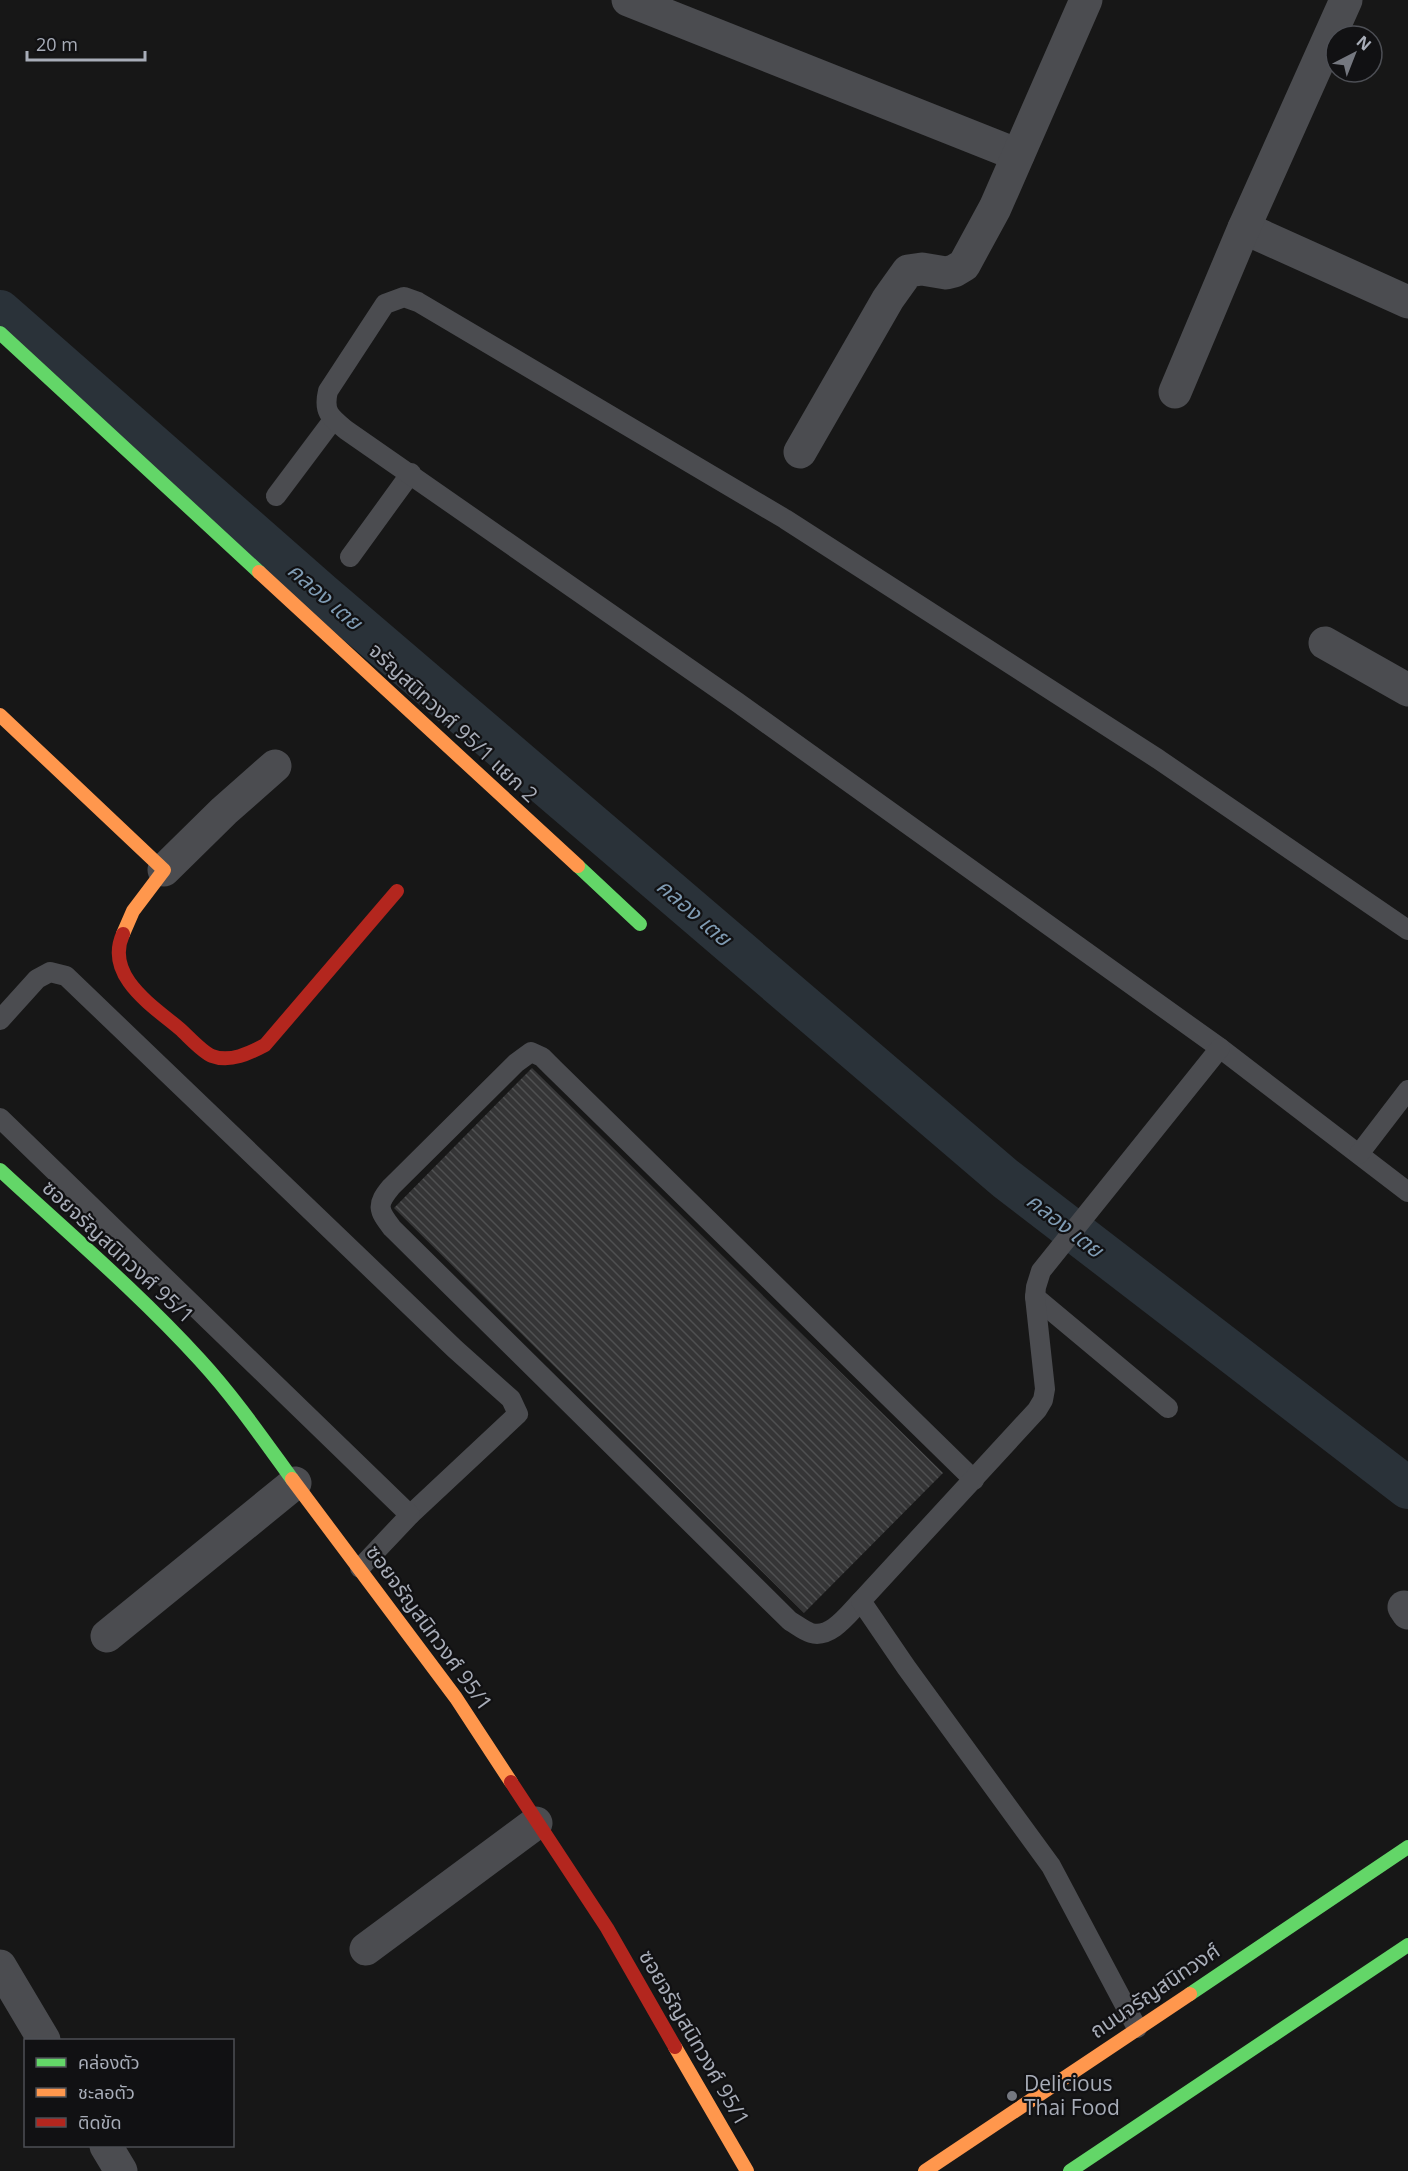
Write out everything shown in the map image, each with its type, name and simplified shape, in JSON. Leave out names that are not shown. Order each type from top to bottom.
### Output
[{"type":"street","points":[[628,0],[1018,155]]},
{"type":"street","points":[[800,452],[888,299],[908,271],[946,273],[964,264],[995,208],[1086,0]]},
{"type":"street","points":[[1175,392],[1244,228],[1346,0]]},
{"type":"street","points":[[1244,228],[1408,302]]},
{"type":"street","name":"จรัญสนิทวงศ์ 95/1 แยก 2","points":[[0,333],[640,924]]},
{"type":"street","points":[[1325,643],[1408,690]]},
{"type":"street","points":[[0,715],[164,870]]},
{"type":"street","points":[[275,766],[224,811],[164,870],[133,911],[120,940],[117,958],[132,988],[211,1056],[227,1059],[241,1058],[265,1045],[397,891]]},
{"type":"street","name":"ซอยจรัญสนิทวงศ์ 95/1","points":[[0,1170],[163,1321],[240,1407],[456,1698],[607,1928],[747,2171]]},
{"type":"street","points":[[107,1636],[295,1483]]},
{"type":"street","points":[[366,1949],[536,1823]]},
{"type":"street","name":"ถนนจรัญสนิทวงศ์","points":[[925,2171],[1408,1847]]},
{"type":"street","points":[[1070,2171],[1408,1945]]},
{"type":"street","points":[[0,1966],[43,2039]]},
{"type":"street","points":[[107,2147],[121,2171]]},
{"type":"lane","points":[[1408,930],[1148,752],[785,519],[418,302],[404,297],[385,304],[328,391],[325,402],[327,412],[333,420],[737,702],[1220,1048],[1408,1192]]},
{"type":"lane","points":[[276,496],[333,420]]},
{"type":"lane","points":[[350,557],[411,473]]},
{"type":"lane","points":[[0,1020],[37,979],[50,972],[66,976],[446,1340],[511,1399],[518,1414],[410,1515],[360,1568]]},
{"type":"lane","points":[[974,1480],[554,1068],[535,1053],[531,1053],[516,1063],[383,1196],[380,1205],[381,1214],[392,1228],[790,1621],[811,1633],[824,1632],[836,1627],[974,1480],[1031,1418],[1043,1400],[1045,1375],[1035,1297],[1035,1287],[1041,1271],[1220,1048]]},
{"type":"lane","points":[[1359,1154],[1408,1090]]},
{"type":"lane","points":[[0,1118],[410,1515]]},
{"type":"lane","points":[[1035,1297],[1168,1408]]},
{"type":"lane","points":[[861,1601],[906,1667],[1051,1866],[1137,2028]]},
{"type":"building","points":[[532,1068],[943,1473],[804,1613],[394,1208]]},
{"type":"waterway","name":"คลอง เตย","points":[[0,311],[321,593],[1006,1179],[1408,1488]]},
{"type":"traffic: fast","points":[[0,333],[259,572]]},
{"type":"traffic: fast","points":[[578,866],[640,924]]},
{"type":"traffic: fast","points":[[0,1170],[127,1286],[200,1360],[248,1418],[292,1479]]},
{"type":"traffic: fast","points":[[1190,1994],[1408,1847]]},
{"type":"traffic: fast","points":[[1070,2171],[1408,1945]]},
{"type":"traffic: slow","points":[[259,572],[578,866]]},
{"type":"traffic: slow","points":[[0,715],[164,870],[133,911],[123,934]]},
{"type":"traffic: slow","points":[[292,1479],[456,1698],[511,1782]]},
{"type":"traffic: slow","points":[[925,2171],[1190,1994]]},
{"type":"traffic: slow","points":[[675,2047],[747,2171]]},
{"type":"traffic: jam","points":[[123,934],[119,949],[120,963],[134,989],[204,1051],[219,1058],[233,1058],[265,1045],[397,891]]},
{"type":"traffic: jam","points":[[511,1782],[607,1928],[675,2047]]},
{"type":"place","name":"Delicious Thai Food","points":[[1012,2096]]}]
